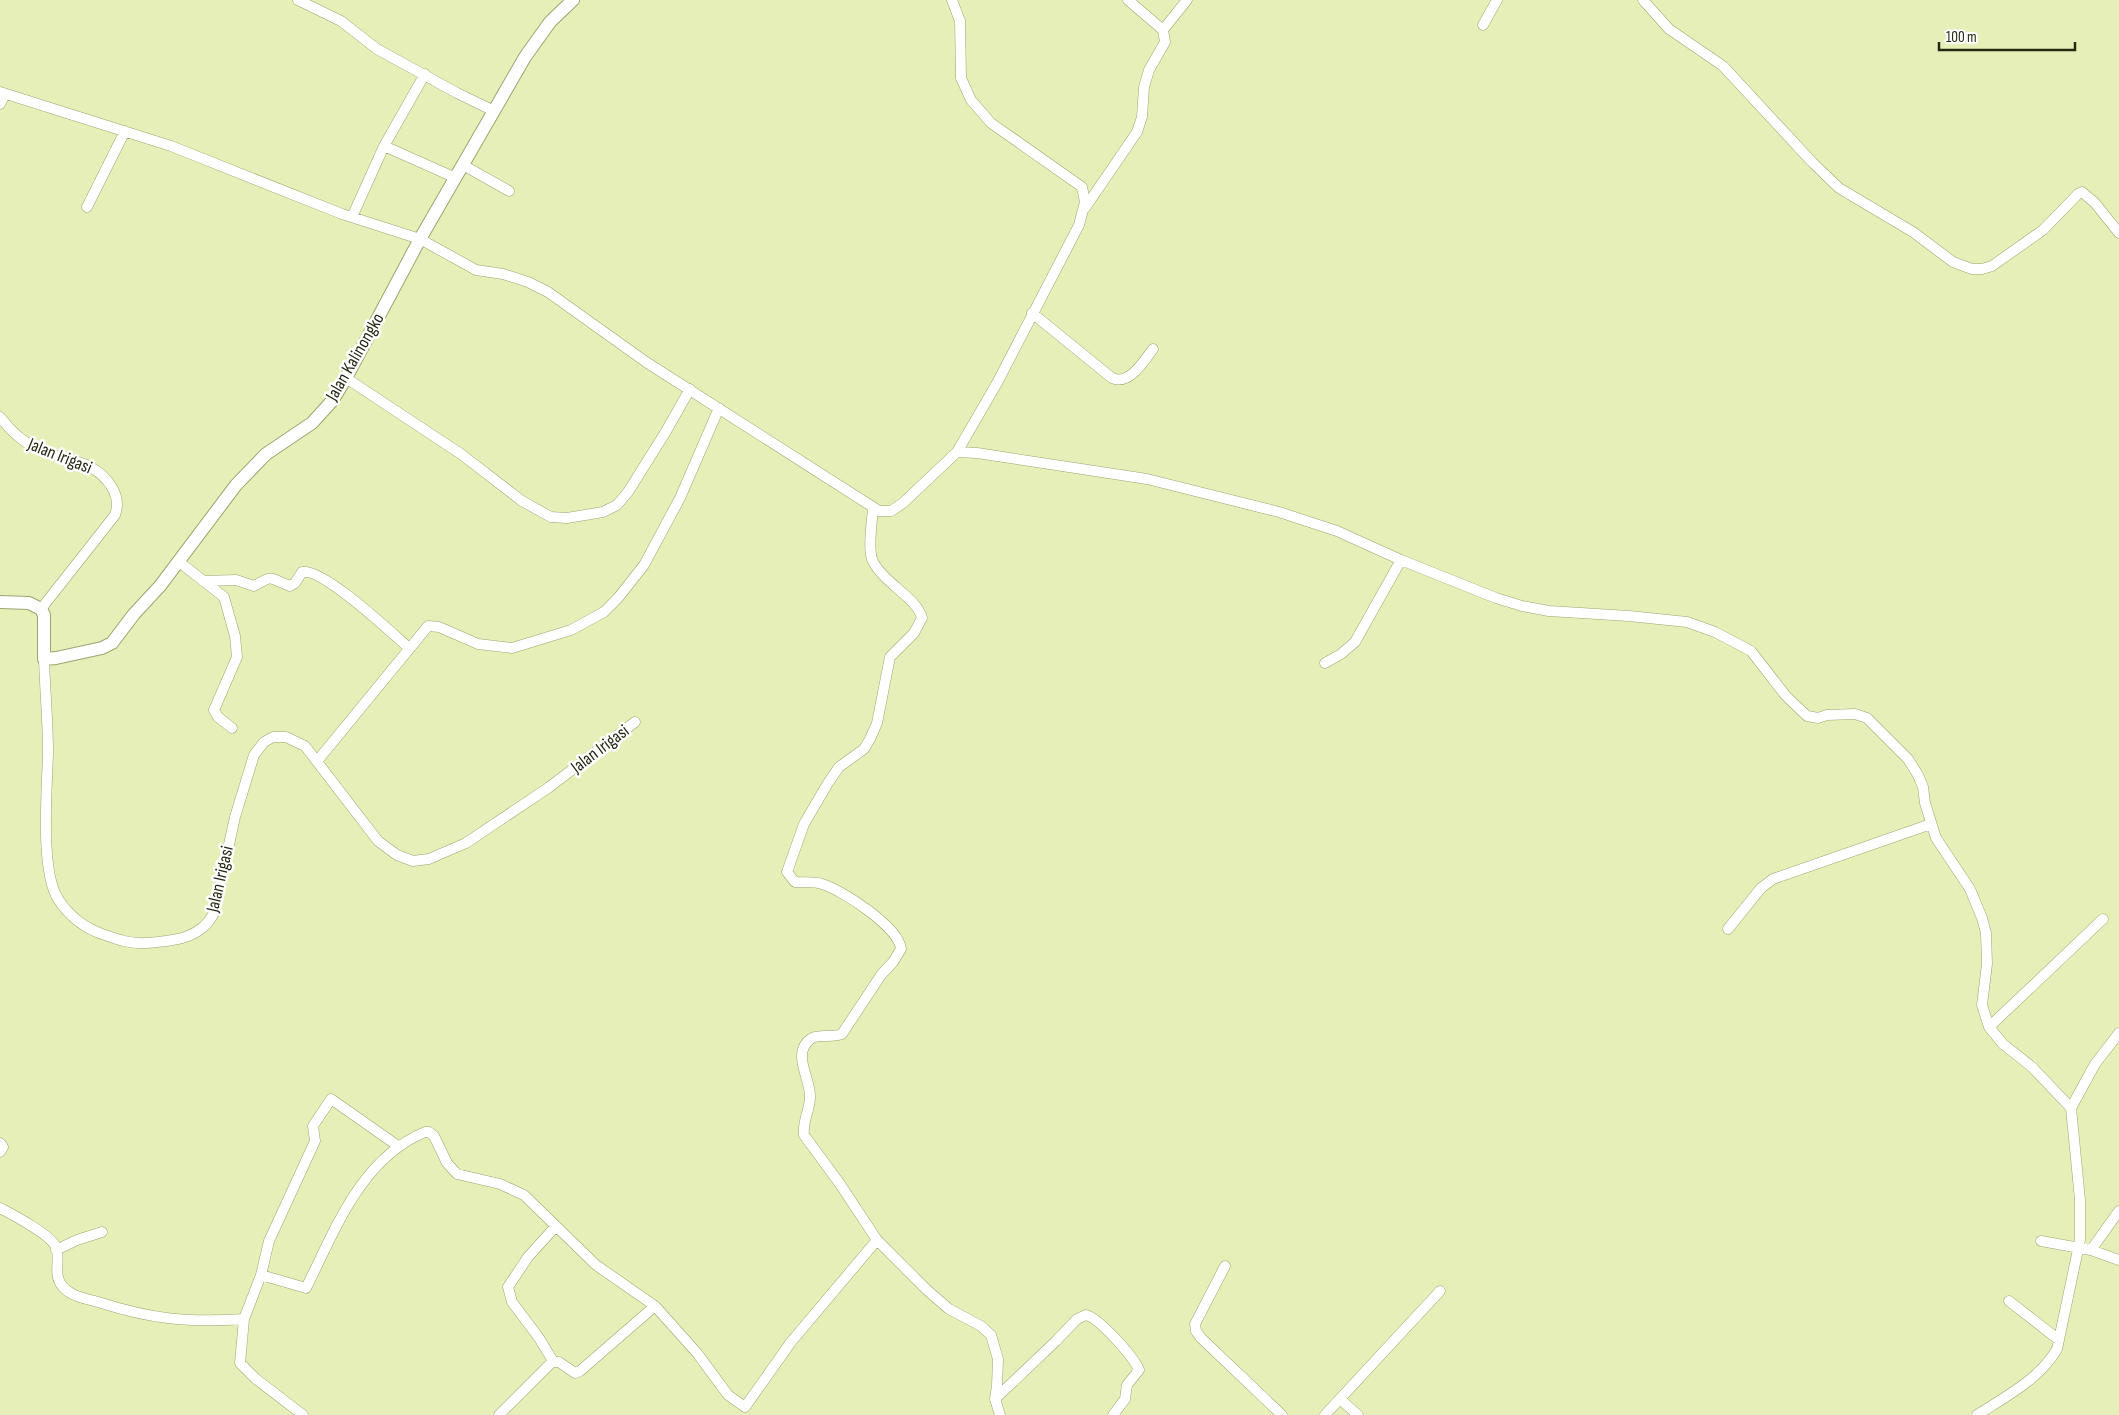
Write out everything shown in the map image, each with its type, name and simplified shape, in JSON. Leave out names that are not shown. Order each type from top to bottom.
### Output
[{"type":"street","points":[[298,0],[341,21],[377,49],[494,111]]},
{"type":"street","name":"Jalan Kalinongko","points":[[44,659],[102,648],[112,643],[134,614],[160,586],[248,472],[273,449],[318,417],[332,401],[420,239],[536,40],[550,22],[573,0]]},
{"type":"street","points":[[2,97],[125,131],[171,146],[352,217],[420,239],[470,268],[516,278],[539,287],[646,362],[873,508],[886,512],[896,508],[957,452],[997,383],[1079,225],[1085,202],[1082,187],[991,122],[971,100],[961,78],[960,21],[952,0]]},
{"type":"street","points":[[1084,208],[1132,140],[1141,124],[1144,87],[1149,70],[1165,42],[1163,30],[1128,0]]},
{"type":"street","points":[[1163,30],[1187,0]]},
{"type":"street","points":[[1483,25],[1497,0]]},
{"type":"street","points":[[1643,0],[1669,29],[1723,66],[1833,183],[1913,232],[1958,265],[1972,269],[1992,266],[2043,230],[2080,193],[2085,194],[2095,203],[2119,233]]},
{"type":"street","points":[[352,217],[384,146],[425,74]]},
{"type":"street","points":[[88,207],[125,131]]},
{"type":"street","points":[[384,146],[456,178]]},
{"type":"street","points":[[463,165],[509,191]]},
{"type":"street","points":[[1032,313],[1118,381],[1124,380],[1134,372],[1153,349]]},
{"type":"street","points":[[346,378],[461,454],[522,501],[552,517],[567,518],[603,512],[617,505],[628,492],[666,433],[690,389]]},
{"type":"street","points":[[318,760],[426,628],[432,625],[478,644],[505,649],[520,647],[571,630],[604,612],[618,598],[644,565],[680,498],[719,408]]},
{"type":"street","name":"Jalan Irigasi","points":[[0,417],[19,438],[32,446],[95,468],[104,477],[117,498],[115,515],[41,608],[44,615],[48,748],[46,853],[57,898],[75,918],[97,932],[123,942],[144,943],[172,940],[198,933],[208,924],[214,913],[234,817],[254,755],[260,746],[270,738],[286,737],[306,746],[378,841],[397,855],[421,860],[449,852],[466,843],[548,788],[635,722]]},
{"type":"street","points":[[957,452],[1005,457],[1147,479],[1180,486],[1309,521],[1496,598],[1522,606],[1550,611],[1687,622],[1731,639],[1756,656],[1786,696],[1807,716],[1818,718],[1855,714],[1873,723],[1908,759],[1918,775],[1936,838],[1970,889],[1982,918],[1986,933],[1987,964],[1982,1005],[1989,1027],[2003,1044],[2032,1068],[2071,1108]]},
{"type":"street","points":[[873,508],[872,558],[889,582],[919,608],[922,618],[914,633],[890,658],[877,723],[870,739],[864,749],[838,767],[828,783],[804,824],[787,872],[795,882],[822,884],[846,895],[889,929],[902,947],[900,953],[881,975],[842,1034],[835,1037],[819,1036],[812,1038],[806,1045],[802,1056],[810,1096],[803,1129],[804,1135],[840,1184],[877,1240],[927,1290],[949,1309],[981,1326],[991,1335],[998,1359],[995,1399],[1000,1415]]},
{"type":"street","points":[[1324,664],[1341,654],[1355,642],[1376,608],[1401,560]]},
{"type":"street","points":[[178,561],[224,598],[237,644],[237,657],[214,708],[218,717],[232,728]]},
{"type":"street","points":[[203,581],[236,580],[254,586],[262,579],[275,578],[290,586],[302,572],[312,572],[321,576],[354,601],[409,648]]},
{"type":"street","points":[[0,602],[29,603],[41,608]]},
{"type":"street","points":[[1728,929],[1762,888],[1773,879],[1931,824]]},
{"type":"street","points":[[1989,1027],[2103,919]]},
{"type":"street","points":[[1977,1415],[2030,1379],[2049,1361],[2057,1349],[2066,1298],[2080,1249],[2080,1200],[2071,1108],[2095,1064],[2119,1033]]},
{"type":"street","points":[[304,1415],[256,1379],[241,1365],[240,1354],[244,1319],[261,1275],[269,1241],[315,1141],[313,1126],[331,1099],[398,1146]]},
{"type":"street","points":[[261,1275],[306,1288],[329,1241],[363,1183],[382,1160],[398,1146],[422,1133],[431,1133],[447,1163],[457,1174],[500,1184],[516,1190],[530,1199],[596,1266],[655,1306],[697,1353],[728,1395],[743,1411],[791,1342],[877,1240]]},
{"type":"street","points":[[0,1143],[3,1146],[0,1152]]},
{"type":"street","points":[[0,1208],[47,1237],[53,1243],[56,1250],[56,1274],[59,1282],[64,1288],[76,1295],[119,1310],[157,1318],[201,1322],[244,1319]]},
{"type":"street","points":[[2091,1250],[2119,1210]]},
{"type":"street","points":[[556,1226],[528,1257],[508,1287],[512,1302],[539,1338],[553,1361],[559,1362],[578,1373],[655,1306]]},
{"type":"street","points":[[56,1250],[77,1240],[102,1232]]},
{"type":"street","points":[[2041,1241],[2091,1250],[2119,1260]]},
{"type":"street","points":[[1225,1266],[1196,1324],[1196,1331],[1201,1338],[1282,1415]]},
{"type":"street","points":[[1325,1415],[1440,1291]]},
{"type":"street","points":[[2009,1301],[2059,1340]]},
{"type":"street","points":[[995,1399],[1077,1319],[1086,1316],[1098,1322],[1134,1361],[1139,1370],[1127,1386],[1125,1399],[1113,1415]]},
{"type":"street","points":[[499,1415],[553,1361]]},
{"type":"street","points":[[1340,1399],[1358,1415]]}]
